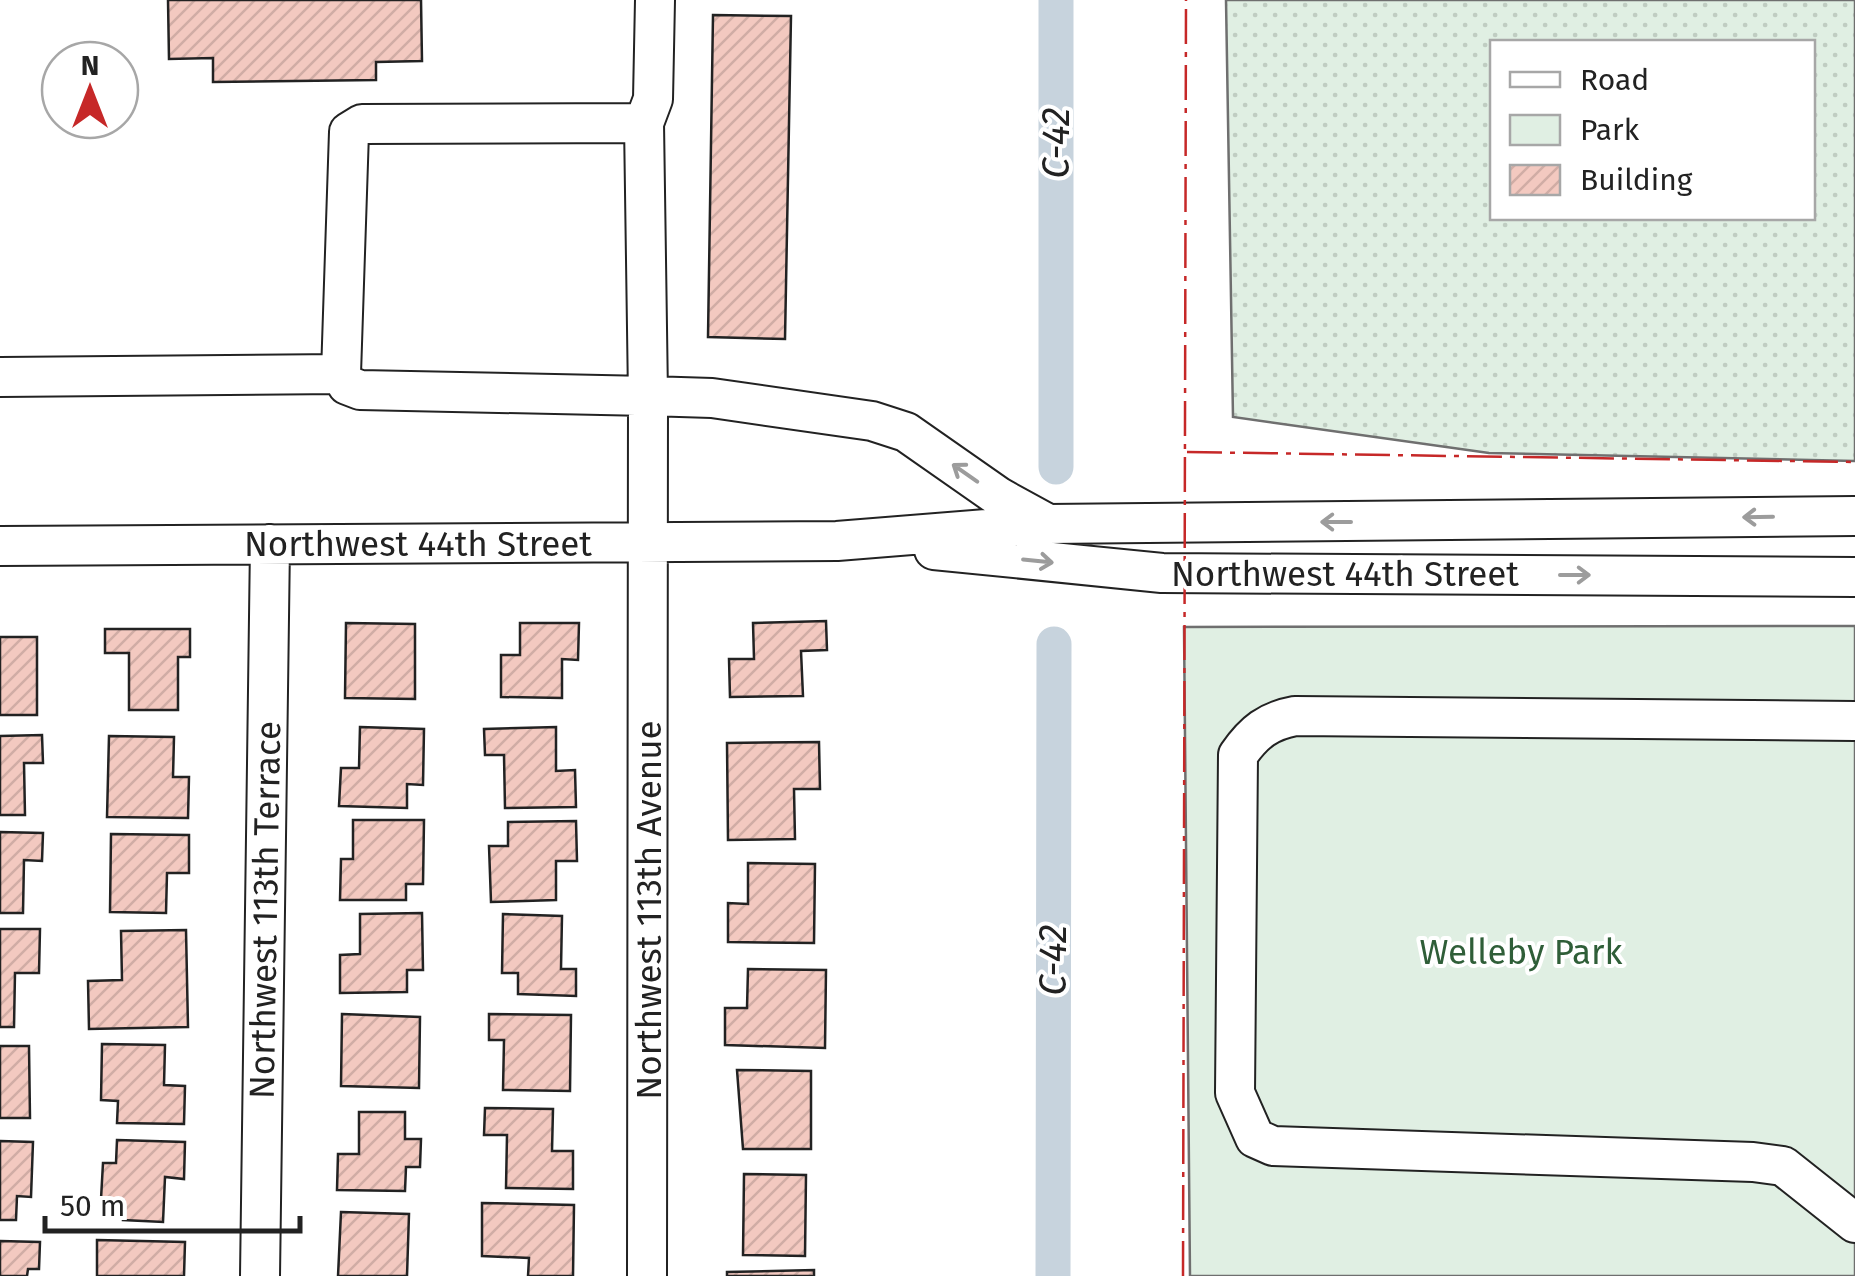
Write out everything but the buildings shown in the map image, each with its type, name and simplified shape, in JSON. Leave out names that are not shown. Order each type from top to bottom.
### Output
[{"type":"street","name":"Northwest 113th Avenue","points":[[647,1276],[651,543],[644,123],[653,98],[655,0]]},
{"type":"street","points":[[341,374],[349,132],[362,124],[644,123]]},
{"type":"street","points":[[0,377],[341,374],[360,390],[712,398],[872,421],[906,432],[998,497],[1048,524]]},
{"type":"street","name":"Northwest 44th Street","points":[[0,546],[836,541],[1048,524],[1855,516]]},
{"type":"street","name":"Northwest 44th Street","points":[[836,541],[1162,573],[1855,577]]},
{"type":"street","name":"Northwest 113th Terrace","points":[[260,1276],[270,544]]},
{"type":"street","points":[[1855,721],[1295,716],[1273,720],[1251,737],[1238,755],[1235,1034],[1235,1093],[1254,1138],[1274,1146],[1753,1162],[1783,1166],[1855,1223]]},
{"type":"green space","points":[[1226,0],[1855,0],[1855,461],[1489,453],[1233,417]]},
{"type":"green space","name":"Welleby Park","points":[[1855,626],[1855,1276],[1190,1276],[1184,627]]},
{"type":"waterway","name":"C-42","points":[[1056,0],[1056,467]]},
{"type":"waterway","name":"C-42","points":[[1053,1276],[1054,644]]},
{"type":"power","points":[[1183,1276],[1186,0]]},
{"type":"power","points":[[1187,452],[1855,462]]}]
